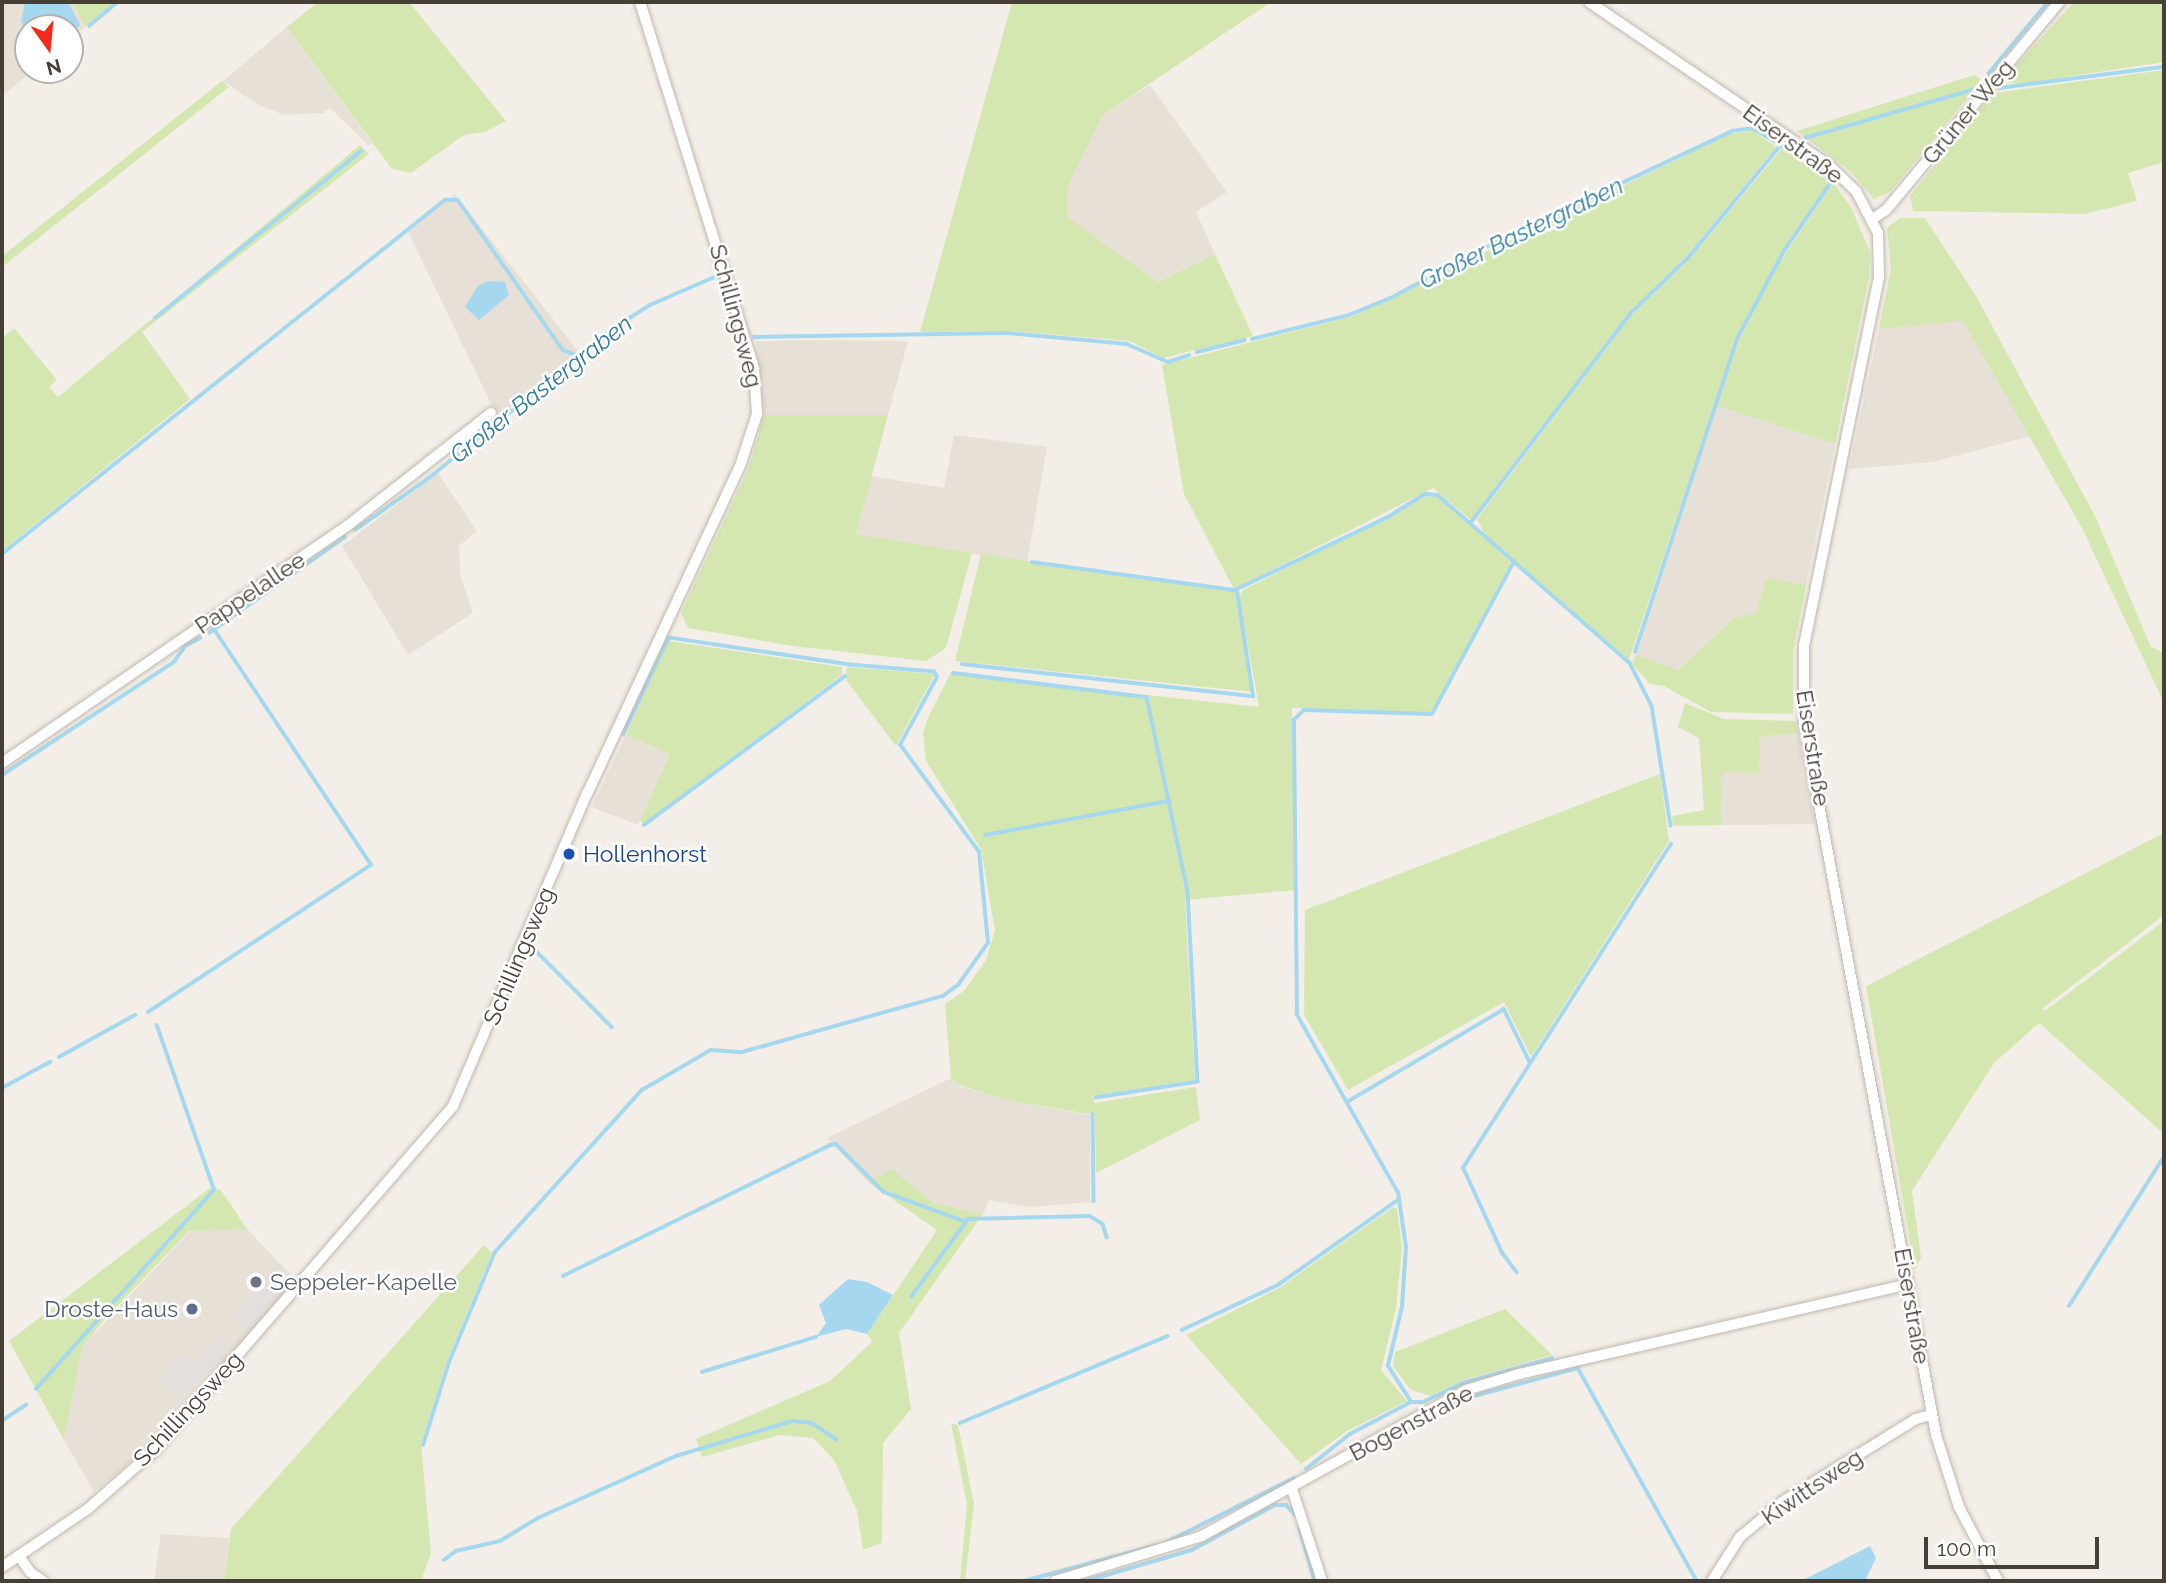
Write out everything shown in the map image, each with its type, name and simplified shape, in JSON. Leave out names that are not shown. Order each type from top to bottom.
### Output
[{"type":"street","name":"Schillingsweg","points":[[2,1567],[89,1508],[157,1448],[453,1106],[587,794],[741,464],[757,414],[754,368],[640,2]]},
{"type":"street","name":"Eiserstraße","points":[[1589,2],[1830,166],[1856,191],[1874,218],[1880,245],[1879,277],[1804,645],[1804,724],[1931,1415],[1959,1507],[1998,1581]]},
{"type":"street","name":"Grüner Weg","points":[[1874,218],[1886,210],[2059,2]]},
{"type":"street","name":"Pappelallee","points":[[2,763],[347,526],[491,413]]},
{"type":"street","name":"Bogenstraße","points":[[1055,1581],[1169,1550],[1292,1489],[1466,1390],[1533,1370],[1908,1284]]},
{"type":"street","name":"Kiwittsweg","points":[[1712,1581],[1740,1537],[1782,1502],[1916,1419],[1931,1415]]},
{"type":"street","points":[[1292,1489],[1322,1581]]},
{"type":"street","points":[[19,1556],[43,1581]]},
{"type":"shaded area","points":[[2,2],[72,2],[78,14],[14,14],[14,84],[16,84],[2,96]]},
{"type":"shaded area","points":[[287,27],[372,143],[369,146],[330,108],[323,113],[284,115],[259,105],[223,81]]},
{"type":"shaded area","points":[[1150,85],[1227,192],[1196,212],[1215,254],[1158,282],[1066,217],[1068,186],[1103,115]]},
{"type":"shaded area","points":[[455,194],[578,351],[498,418],[408,232]]},
{"type":"shaded area","points":[[1963,320],[2031,436],[1933,462],[1849,469],[1879,329]]},
{"type":"shaded area","points":[[756,341],[908,341],[888,415],[764,415]]},
{"type":"shaded area","points":[[1717,406],[1835,444],[1806,585],[1766,579],[1756,613],[1734,618],[1677,670],[1636,655]]},
{"type":"shaded area","points":[[954,435],[1047,447],[1027,563],[856,534],[871,476],[944,488]]},
{"type":"shaded area","points":[[438,473],[477,531],[459,546],[460,574],[473,613],[408,655],[342,546]]},
{"type":"shaded area","points":[[1798,733],[1815,824],[1721,825],[1722,772],[1759,737]]},
{"type":"shaded area","points":[[626,735],[670,754],[638,825],[592,807]]},
{"type":"shaded area","points":[[951,1078],[959,1086],[1006,1100],[1090,1115],[1090,1202],[1030,1207],[989,1200],[983,1214],[951,1210],[934,1203],[892,1169],[868,1182],[827,1138]]},
{"type":"shaded area","points":[[247,1229],[296,1280],[151,1445],[94,1492],[64,1440],[83,1346],[190,1231]]},
{"type":"shaded area","points":[[275,1267],[291,1281],[247,1331],[231,1317]]},
{"type":"shaded area","points":[[218,1337],[229,1347],[181,1400],[158,1380],[183,1352],[195,1362]]},
{"type":"shaded area","points":[[161,1534],[229,1538],[224,1581],[154,1581]]},
{"type":"green space","points":[[72,2],[115,2],[85,27],[84,14],[78,14]]},
{"type":"green space","points":[[318,2],[409,2],[506,121],[485,132],[464,135],[411,173],[392,169],[287,27]]},
{"type":"green space","points":[[1012,2],[1271,2],[1103,115],[1068,186],[1067,217],[1158,282],[1215,254],[1253,336],[1163,358],[1130,341],[1009,331],[920,332]]},
{"type":"green space","points":[[2074,2],[2164,2],[2164,62],[2020,84],[2001,82]]},
{"type":"green space","points":[[2164,70],[2164,162],[2128,173],[2137,201],[2085,214],[1913,211],[1910,196],[1993,93]]},
{"type":"green space","points":[[1974,75],[1982,80],[1891,191],[1874,199],[1850,171],[1797,131]]},
{"type":"green space","points":[[222,81],[229,87],[2,267],[2,256]]},
{"type":"green space","points":[[1753,130],[1776,147],[1686,257],[1629,313],[1471,520],[1433,488],[1234,589],[1184,494],[1162,365],[1353,316],[1730,134]]},
{"type":"green space","points":[[360,145],[369,154],[142,332],[190,399],[2,551],[2,338],[14,328],[57,380],[49,387],[58,397]]},
{"type":"green space","points":[[1782,148],[1830,181],[1775,264],[1738,333],[1629,660],[1485,535],[1477,519],[1631,316],[1689,260]]},
{"type":"green space","points":[[1833,183],[1851,207],[1870,252],[1869,277],[1835,444],[1717,406],[1741,335],[1777,266]]},
{"type":"green space","points":[[1900,218],[1925,218],[1976,296],[2096,518],[2151,647],[2164,653],[2164,703],[2082,528],[1963,321],[1879,329],[1891,269],[1887,228]]},
{"type":"green space","points":[[764,415],[888,415],[856,534],[972,553],[946,648],[926,661],[793,646],[688,628],[681,613],[749,467]]},
{"type":"green space","points":[[1428,495],[1438,497],[1472,525],[1510,562],[1509,569],[1431,713],[1292,708],[1295,890],[1185,900],[1195,1080],[1093,1096],[1094,1103],[1196,1087],[1200,1120],[1096,1173],[1095,1115],[1006,1100],[959,1085],[951,1078],[945,1004],[964,991],[986,960],[995,930],[981,849],[926,761],[923,732],[929,716],[950,674],[1259,707],[1239,597],[1243,590]]},
{"type":"green space","points":[[981,554],[1235,592],[1253,692],[955,661]]},
{"type":"green space","points":[[1766,578],[1806,585],[1793,652],[1793,714],[1711,712],[1664,686],[1650,684],[1632,664],[1636,655],[1678,670],[1734,618],[1756,613]]},
{"type":"green space","points":[[669,641],[842,667],[842,675],[643,824],[640,820],[670,754],[626,735]]},
{"type":"green space","points":[[847,667],[935,674],[896,746],[846,680]]},
{"type":"green space","points":[[1685,703],[1724,719],[1795,721],[1798,733],[1759,737],[1760,773],[1722,772],[1721,825],[1673,826],[1672,816],[1704,810],[1699,738],[1678,727]]},
{"type":"green space","points":[[1660,774],[1669,841],[1531,1057],[1504,1002],[1348,1090],[1304,1015],[1305,910]]},
{"type":"green space","points":[[2164,833],[2164,915],[2042,1009],[2045,1011],[2164,921],[2164,1134],[2039,1023],[1994,1063],[1912,1191],[1921,1257],[1915,1270],[1866,986]]},
{"type":"green space","points":[[892,1169],[934,1203],[983,1214],[899,1333],[911,1409],[883,1443],[882,1543],[863,1550],[857,1511],[834,1460],[813,1438],[780,1435],[702,1457],[696,1439],[830,1381],[872,1342],[867,1334],[937,1230],[868,1182]]},
{"type":"green space","points":[[210,1188],[221,1190],[247,1229],[189,1231],[105,1319],[83,1346],[64,1440],[9,1341]]},
{"type":"green space","points":[[1393,1207],[1397,1209],[1402,1248],[1396,1308],[1381,1370],[1407,1401],[1347,1431],[1301,1464],[1186,1335],[1279,1288]]},
{"type":"green space","points":[[484,1245],[492,1253],[448,1358],[421,1444],[431,1553],[421,1581],[224,1581],[231,1529]]},
{"type":"green space","points":[[1505,1309],[1552,1355],[1463,1380],[1430,1396],[1410,1389],[1393,1366],[1395,1352]]},
{"type":"green space","points":[[951,1423],[958,1425],[974,1504],[965,1581],[960,1581],[967,1504]]},
{"type":"water","points":[[25,2],[68,2],[74,14],[22,14]]},
{"type":"water","points":[[488,281],[505,282],[509,295],[479,320],[465,307],[478,286]]},
{"type":"water","points":[[848,1279],[867,1282],[893,1295],[867,1334],[846,1329],[816,1337],[826,1323],[819,1305]]},
{"type":"water","points":[[1870,1546],[1876,1558],[1865,1581],[1801,1581]]},
{"type":"waterway","points":[[89,26],[118,2]]},
{"type":"waterway","points":[[1988,74],[2048,2]]},
{"type":"waterway","name":"Großer Bastergraben","points":[[1999,88],[2164,67]]},
{"type":"waterway","name":"Großer Bastergraben","points":[[1805,138],[1976,89]]},
{"type":"waterway","name":"Großer Bastergraben","points":[[1252,339],[1349,315],[1395,296],[1469,255],[1732,131],[1753,128],[1796,154]]},
{"type":"waterway","points":[[1472,521],[1630,314],[1688,258],[1780,146]]},
{"type":"waterway","points":[[155,318],[361,151]]},
{"type":"waterway","points":[[1635,652],[1738,337],[1784,251],[1832,181],[1809,163]]},
{"type":"waterway","points":[[2,554],[445,200],[458,200],[563,350],[579,356]]},
{"type":"waterway","name":"Großer Bastergraben","points":[[355,530],[429,478],[614,328],[650,305],[717,276],[723,279]]},
{"type":"waterway","name":"Großer Bastergraben","points":[[724,287],[740,335]]},
{"type":"waterway","name":"Großer Bastergraben","points":[[754,337],[1007,333],[1127,344],[1168,362],[1189,355]]},
{"type":"waterway","name":"Großer Bastergraben","points":[[1197,352],[1245,340]]},
{"type":"waterway","points":[[1032,562],[1235,590],[1388,517],[1425,494],[1438,495],[1630,663],[1652,706],[1671,826]]},
{"type":"waterway","name":"Großer Bastergraben","points":[[209,633],[345,537]]},
{"type":"waterway","points":[[1306,1469],[1350,1434],[1411,1402],[1388,1366],[1402,1307],[1406,1247],[1398,1193],[1297,1015],[1294,720],[1304,710],[1432,714],[1514,562]]},
{"type":"waterway","points":[[962,664],[1253,696],[1237,591]]},
{"type":"waterway","points":[[148,1012],[371,865],[214,630]]},
{"type":"waterway","name":"Großer Bastergraben","points":[[2,775],[174,662],[185,646],[200,638]]},
{"type":"waterway","points":[[423,1445],[449,1362],[495,1252],[642,1090],[711,1050],[742,1052],[943,996],[958,985],[988,943],[979,852],[900,745],[937,677],[934,672],[850,665],[669,638],[624,734]]},
{"type":"waterway","points":[[953,673],[1147,697],[1188,892],[1198,1082],[1096,1098]]},
{"type":"waterway","points":[[644,825],[845,676]]},
{"type":"waterway","points":[[985,835],[1169,801]]},
{"type":"waterway","points":[[1517,1273],[1502,1253],[1463,1168],[1671,844]]},
{"type":"waterway","points":[[530,945],[612,1027]]},
{"type":"waterway","points":[[1347,1102],[1504,1009],[1530,1062]]},
{"type":"waterway","points":[[59,1057],[135,1015]]},
{"type":"waterway","points":[[36,1389],[214,1190],[157,1026]]},
{"type":"waterway","points":[[2,1088],[50,1062]]},
{"type":"waterway","points":[[1093,1114],[1094,1201]]},
{"type":"waterway","points":[[563,1276],[836,1144],[884,1192],[964,1221]]},
{"type":"waterway","points":[[2069,1306],[2164,1157]]},
{"type":"waterway","points":[[1182,1330],[1278,1285],[1398,1200]]},
{"type":"waterway","points":[[911,1297],[968,1219],[1090,1216],[1103,1224],[1107,1237]]},
{"type":"waterway","points":[[960,1423],[1168,1336]]},
{"type":"waterway","points":[[702,1372],[816,1337]]},
{"type":"waterway","points":[[1411,1402],[1423,1402],[1463,1383],[1552,1358]]},
{"type":"waterway","points":[[1474,1396],[1578,1368],[1697,1581]]},
{"type":"waterway","points":[[2,1421],[26,1405]]},
{"type":"waterway","points":[[444,1560],[456,1551],[500,1541],[538,1518],[676,1456],[793,1421],[812,1423],[836,1439]]},
{"type":"waterway","points":[[1167,1542],[1294,1478]]},
{"type":"waterway","points":[[1086,1581],[1192,1550],[1275,1505],[1286,1505],[1296,1515]]},
{"type":"waterway","points":[[1300,1529],[1315,1581]]},
{"type":"waterway","points":[[1024,1581],[1157,1545]]},
{"type":"place","name":"Hollenhorst","points":[[569,854]]},
{"type":"place","name":"Seppeler-Kapelle","points":[[256,1282]]},
{"type":"place","name":"Droste-Haus","points":[[192,1309]]}]
